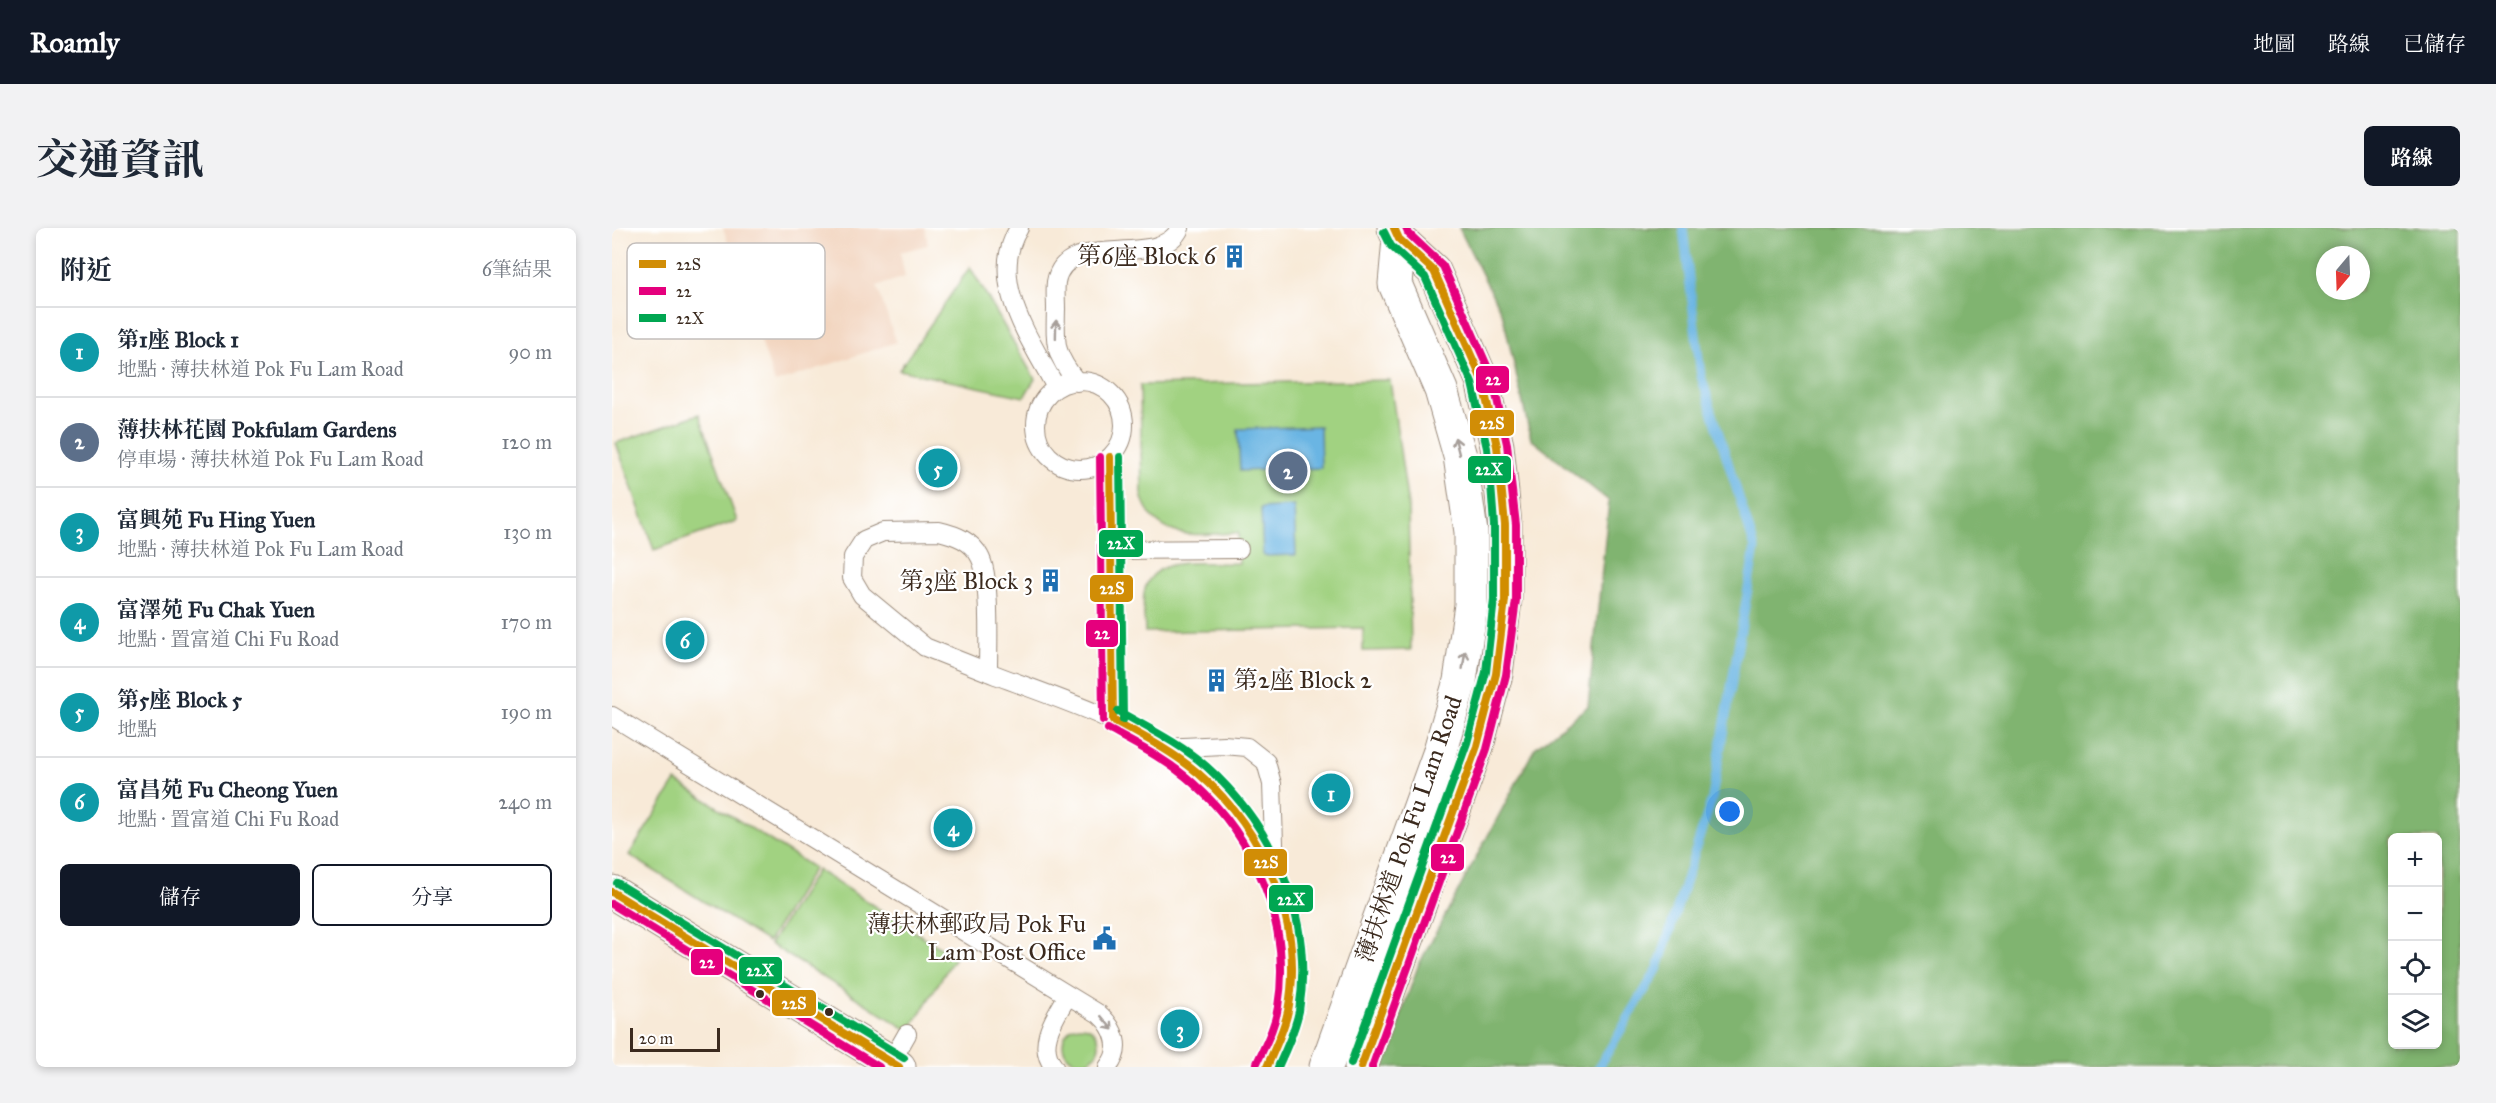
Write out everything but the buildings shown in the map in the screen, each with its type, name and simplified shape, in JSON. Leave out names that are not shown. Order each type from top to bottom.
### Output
[{"type":"main road","name":"薄扶林道 Pok Fu Lam Road","points":[[1326,1067],[1439,754],[1460,681],[1471,605],[1471,532],[1460,456],[1441,390],[1395,284],[1396,234]]},
{"type":"main road","name":"薄扶林道 Pok Fu Lam Road","points":[[1361,1067],[1477,746],[1496,674],[1505,600],[1505,525],[1501,483],[1497,446],[1482,380],[1434,271],[1396,234]]},
{"type":"main road","points":[[612,892],[895,1065]]},
{"type":"lane","points":[[1019,228],[1009,253],[1007,275],[1011,297],[1056,388]]},
{"type":"lane","points":[[1077,382],[1062,363],[1056,340],[1056,280],[1065,262],[1082,250],[1162,245],[1180,228]]},
{"type":"lane","points":[[1077,382],[1099,387],[1116,401],[1122,415],[1124,430],[1119,445],[1110,457],[1098,465],[1083,469],[1069,468],[1055,462],[1045,452],[1038,439],[1036,425],[1038,410],[1045,398],[1056,388],[1077,382]]},
{"type":"lane","points":[[1110,457],[1113,720]]},
{"type":"lane","points":[[988,672],[986,575],[981,558],[971,544],[956,535],[939,531],[883,532],[864,540],[853,557],[852,578],[862,595],[925,647],[988,672],[1113,720],[1163,748],[1199,774],[1230,805],[1256,841],[1275,881],[1287,924],[1292,969],[1288,1012],[1267,1067]]},
{"type":"lane","points":[[1111,550],[1239,549]]},
{"type":"lane","points":[[612,716],[1099,1014],[1114,1031],[1115,1054],[1108,1067]]},
{"type":"lane","points":[[1163,748],[1224,745],[1247,747],[1266,762],[1272,784],[1275,881]]},
{"type":"lane","points":[[1054,1067],[1047,1054],[1048,1031],[1068,995]]},
{"type":"lane","points":[[895,1065],[907,1034]]},
{"type":"shaded area","points":[[723,228],[925,228],[928,245],[900,252],[905,277],[877,286],[896,342],[775,383],[760,339],[825,339],[825,243],[728,243]]},
{"type":"green space","points":[[1459,228],[2460,228],[2460,1067],[1383,1067],[1418,966],[1535,748],[1588,706],[1609,501],[1531,439],[1503,316]]},
{"type":"green space","points":[[970,267],[1035,379],[1024,397],[899,370]]},
{"type":"green space","points":[[1390,380],[1408,506],[1411,650],[1363,651],[1363,628],[1145,632],[1143,604],[1145,589],[1151,577],[1161,569],[1186,563],[1239,563],[1238,533],[1181,533],[1169,530],[1149,513],[1142,498],[1140,385]]},
{"type":"green space","points":[[699,414],[737,521],[654,550],[616,443]]},
{"type":"green space","points":[[676,781],[814,868],[768,942],[629,855]]},
{"type":"green space","points":[[817,870],[955,957],[909,1031],[770,944]]},
{"type":"green space","points":[[1081,1026],[1094,1031],[1099,1044],[1094,1057],[1081,1062],[1068,1057],[1063,1044],[1068,1031]]},
{"type":"water","points":[[1320,426],[1321,468],[1240,471],[1238,429]]},
{"type":"water","points":[[1294,506],[1296,555],[1263,556],[1261,508]]},
{"type":"waterway","points":[[1599,1067],[1658,968],[1712,798],[1755,548],[1701,376],[1683,228]]},
{"type":"transit line","name":"22S","points":[[1361,1067],[1477,746],[1496,674],[1505,600],[1505,525],[1501,483],[1497,446],[1482,380],[1434,271],[1399,239],[1394,228]]},
{"type":"transit line","name":"22","points":[[1372,1067],[1487,749],[1506,675],[1516,600],[1516,525],[1507,444],[1492,377],[1443,266],[1408,233],[1406,228]]},
{"type":"transit line","name":"22X","points":[[1351,1063],[1467,743],[1486,672],[1494,599],[1494,525],[1491,484],[1487,448],[1472,383],[1425,277],[1391,246],[1384,232]]},
{"type":"transit line","name":"22","points":[[1100,457],[1103,720]]},
{"type":"transit line","name":"22S","points":[[1110,457],[1113,720]]},
{"type":"transit line","name":"22X","points":[[1120,457],[1123,720]]},
{"type":"transit line","name":"22X","points":[[1118,711],[1197,759],[1231,791],[1252,818],[1270,847],[1284,878],[1301,943],[1302,977],[1299,1011],[1278,1067]]},
{"type":"transit line","name":"22S","points":[[1113,720],[1178,758],[1222,796],[1243,822],[1274,881],[1285,913],[1291,945],[1292,978],[1288,1011],[1267,1067]]},
{"type":"transit line","name":"22","points":[[1108,729],[1163,760],[1193,783],[1215,805],[1234,830],[1251,856],[1264,884],[1274,914],[1281,976],[1275,1022],[1257,1063]]},
{"type":"transit line","name":"22X","points":[[617,883],[904,1058]]},
{"type":"transit line","name":"22S","points":[[612,892],[899,1067]]},
{"type":"transit line","name":"22","points":[[612,904],[879,1067]]},
{"type":"place","name":"第6座 Block 6","points":[[1234,256]]},
{"type":"place","name":"第5座 Block 5","points":[[938,468]]},
{"type":"place","name":"薄扶林花園 Pokfulam Gardens","points":[[1288,471]]},
{"type":"place","name":"第3座 Block 3","points":[[1051,581]]},
{"type":"place","name":"富昌苑 Fu Cheong Yuen","points":[[685,640]]},
{"type":"place","name":"第2座 Block 2","points":[[1216,680]]},
{"type":"place","name":"第1座 Block 1","points":[[1331,793]]},
{"type":"place","name":"富澤苑 Fu Chak Yuen","points":[[953,828]]},
{"type":"place","name":"薄扶林郵政局 Pok Fu Lam Post Office","points":[[1104,938]]},
{"type":"place","name":"富興苑 Fu Hing Yuen","points":[[1180,1029]]}]
